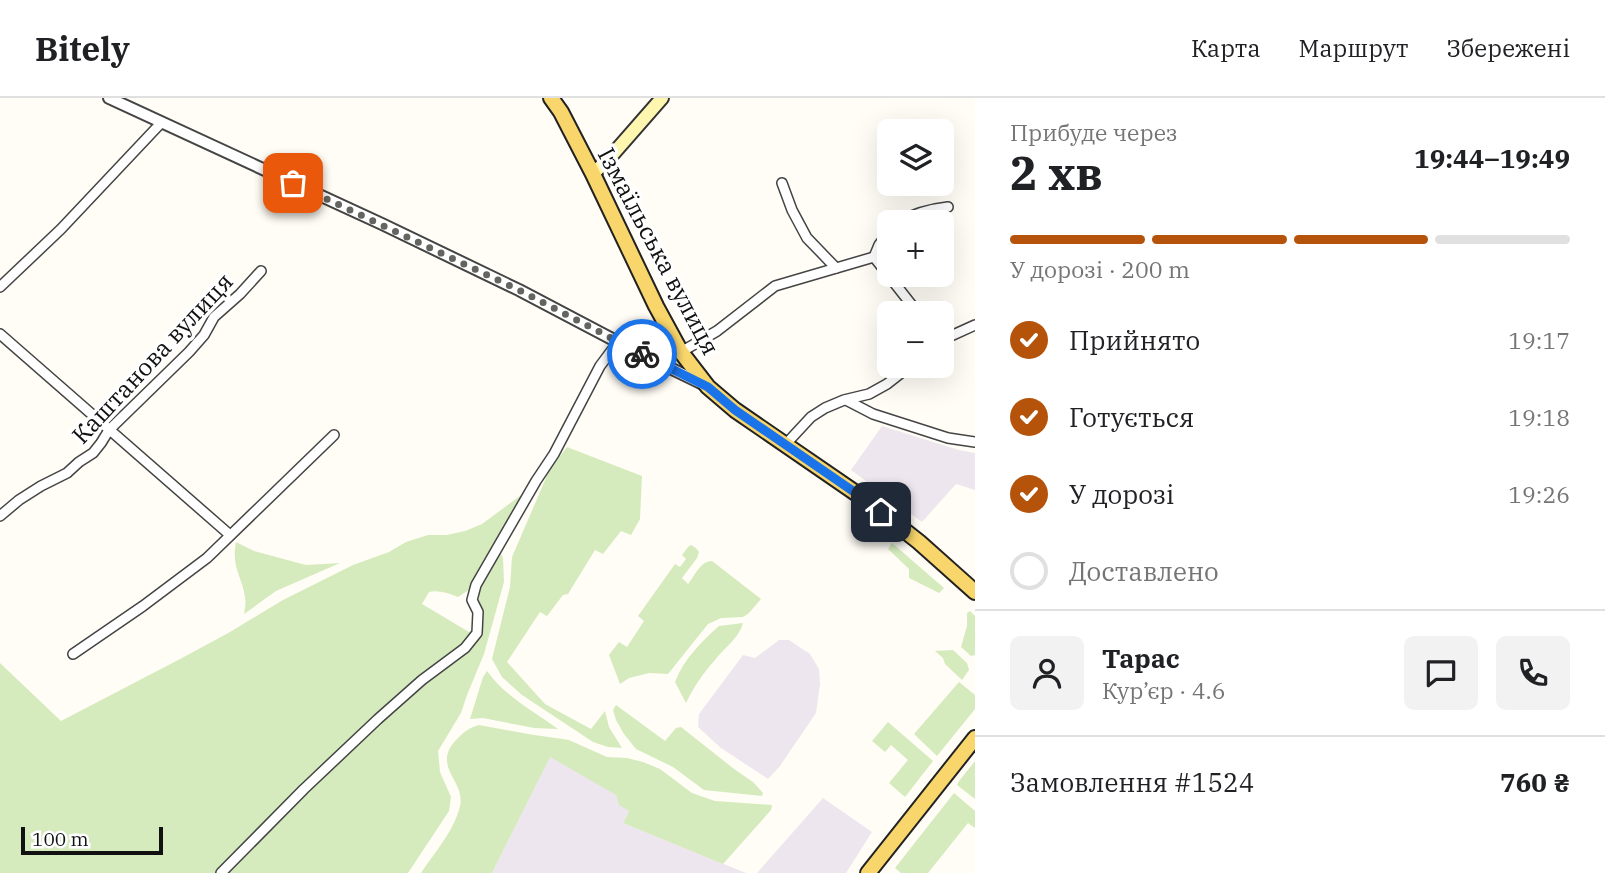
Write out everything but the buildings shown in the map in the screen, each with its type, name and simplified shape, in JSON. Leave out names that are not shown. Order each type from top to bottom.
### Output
[{"type":"main road","name":"Ізмаїльська вулиця","points":[[551,98],[593,174],[656,306],[681,352],[708,387],[735,410],[863,498],[919,542],[975,592]]},
{"type":"main road","points":[[593,174],[662,98]]},
{"type":"main road","points":[[868,873],[975,738]]},
{"type":"street","points":[[108,98],[382,224],[519,290],[708,387]]},
{"type":"street","points":[[0,287],[61,229],[161,123]]},
{"type":"street","points":[[782,183],[807,238],[836,268]]},
{"type":"street","points":[[927,210],[948,207]]},
{"type":"street","points":[[874,257],[877,250]]},
{"type":"street","points":[[681,352],[717,331],[775,286],[874,257]]},
{"type":"street","points":[[874,257],[909,301]]},
{"type":"street","name":"Каштанова вулиця","points":[[0,516],[19,500],[93,453],[108,430],[189,352],[204,335],[214,317],[261,271]]},
{"type":"street","points":[[954,335],[975,325]]},
{"type":"street","points":[[0,334],[230,535]]},
{"type":"street","points":[[221,873],[378,719],[422,680],[465,648],[477,633],[478,612],[472,600],[476,585],[554,454],[600,366],[618,342]]},
{"type":"street","points":[[785,444],[811,417],[825,408],[869,394],[895,378]]},
{"type":"street","points":[[844,400],[873,414],[948,438],[975,442]]},
{"type":"street","points":[[73,654],[207,558],[334,435]]},
{"type":"shaded area","points":[[882,426],[975,453],[975,490],[956,484],[922,522],[851,470]]},
{"type":"shaded area","points":[[779,640],[789,640],[810,654],[819,669],[820,684],[816,713],[768,779],[721,748],[698,727],[699,714],[743,655],[755,658]]},
{"type":"shaded area","points":[[550,756],[617,795],[629,811],[623,823],[746,873],[492,873]]},
{"type":"shaded area","points":[[823,798],[872,832],[846,873],[757,873]]},
{"type":"green space","points":[[656,327],[669,343],[672,355],[668,358],[651,352],[646,342],[650,332]]},
{"type":"green space","points":[[567,447],[642,476],[640,519],[631,535],[621,531],[603,554],[595,550],[568,594],[563,595],[547,616],[540,612],[507,662],[545,704],[591,729],[605,711],[609,727],[622,748],[593,742],[522,695],[502,677],[492,659],[510,587],[512,557],[549,471]]},
{"type":"green space","points":[[528,490],[472,588],[458,597],[444,592],[429,592],[422,604],[469,632],[473,629],[480,587],[500,552],[503,558],[504,582],[484,654],[461,713],[438,751],[440,772],[451,797],[449,811],[408,873],[0,873],[0,663],[61,721],[230,632],[283,600],[353,565],[428,535],[447,535],[482,524]]},
{"type":"green space","points":[[236,542],[254,551],[306,565],[340,563],[276,591],[244,614],[244,590],[236,565]]},
{"type":"green space","points":[[892,543],[944,588],[939,593],[909,578],[909,569],[888,549]]},
{"type":"green space","points":[[691,545],[699,552],[682,578],[688,584],[701,566],[712,561],[761,599],[743,617],[721,618],[708,624],[668,674],[649,673],[629,678],[620,684],[609,655],[619,642],[627,647],[644,621],[638,616],[675,564],[680,567],[686,559],[682,555]]},
{"type":"green space","points":[[970,611],[975,616],[975,655],[971,656],[961,647],[967,626],[967,613]]},
{"type":"green space","points":[[743,623],[735,638],[703,675],[686,703],[675,682],[688,659],[719,626]]},
{"type":"green space","points":[[953,650],[967,663],[969,670],[962,680],[935,651]]},
{"type":"green space","points":[[487,671],[511,696],[558,729],[534,728],[483,718],[470,719]]},
{"type":"green space","points":[[959,682],[975,695],[975,709],[937,756],[914,734]]},
{"type":"green space","points":[[616,705],[665,741],[676,728],[681,727],[753,782],[763,793],[762,796],[704,790],[673,767],[636,749],[616,720],[613,710]]},
{"type":"green space","points":[[888,722],[933,761],[905,797],[889,783],[908,760],[891,745],[885,752],[872,741]]},
{"type":"green space","points":[[479,725],[569,740],[607,757],[627,758],[660,769],[692,793],[715,801],[772,805],[771,810],[723,864],[623,823],[629,811],[619,805],[616,795],[550,757],[492,873],[421,873],[449,833],[460,806],[461,797],[448,766],[449,750],[464,733]]},
{"type":"green space","points":[[975,761],[975,799],[957,785]]},
{"type":"green space","points":[[954,793],[975,811],[975,828],[968,823],[928,873],[901,873],[895,868]]},
{"type":"way so far","points":[[293,183],[519,290],[642,354]]},
{"type":"route","points":[[642,354],[708,387],[735,410],[881,512]]}]
